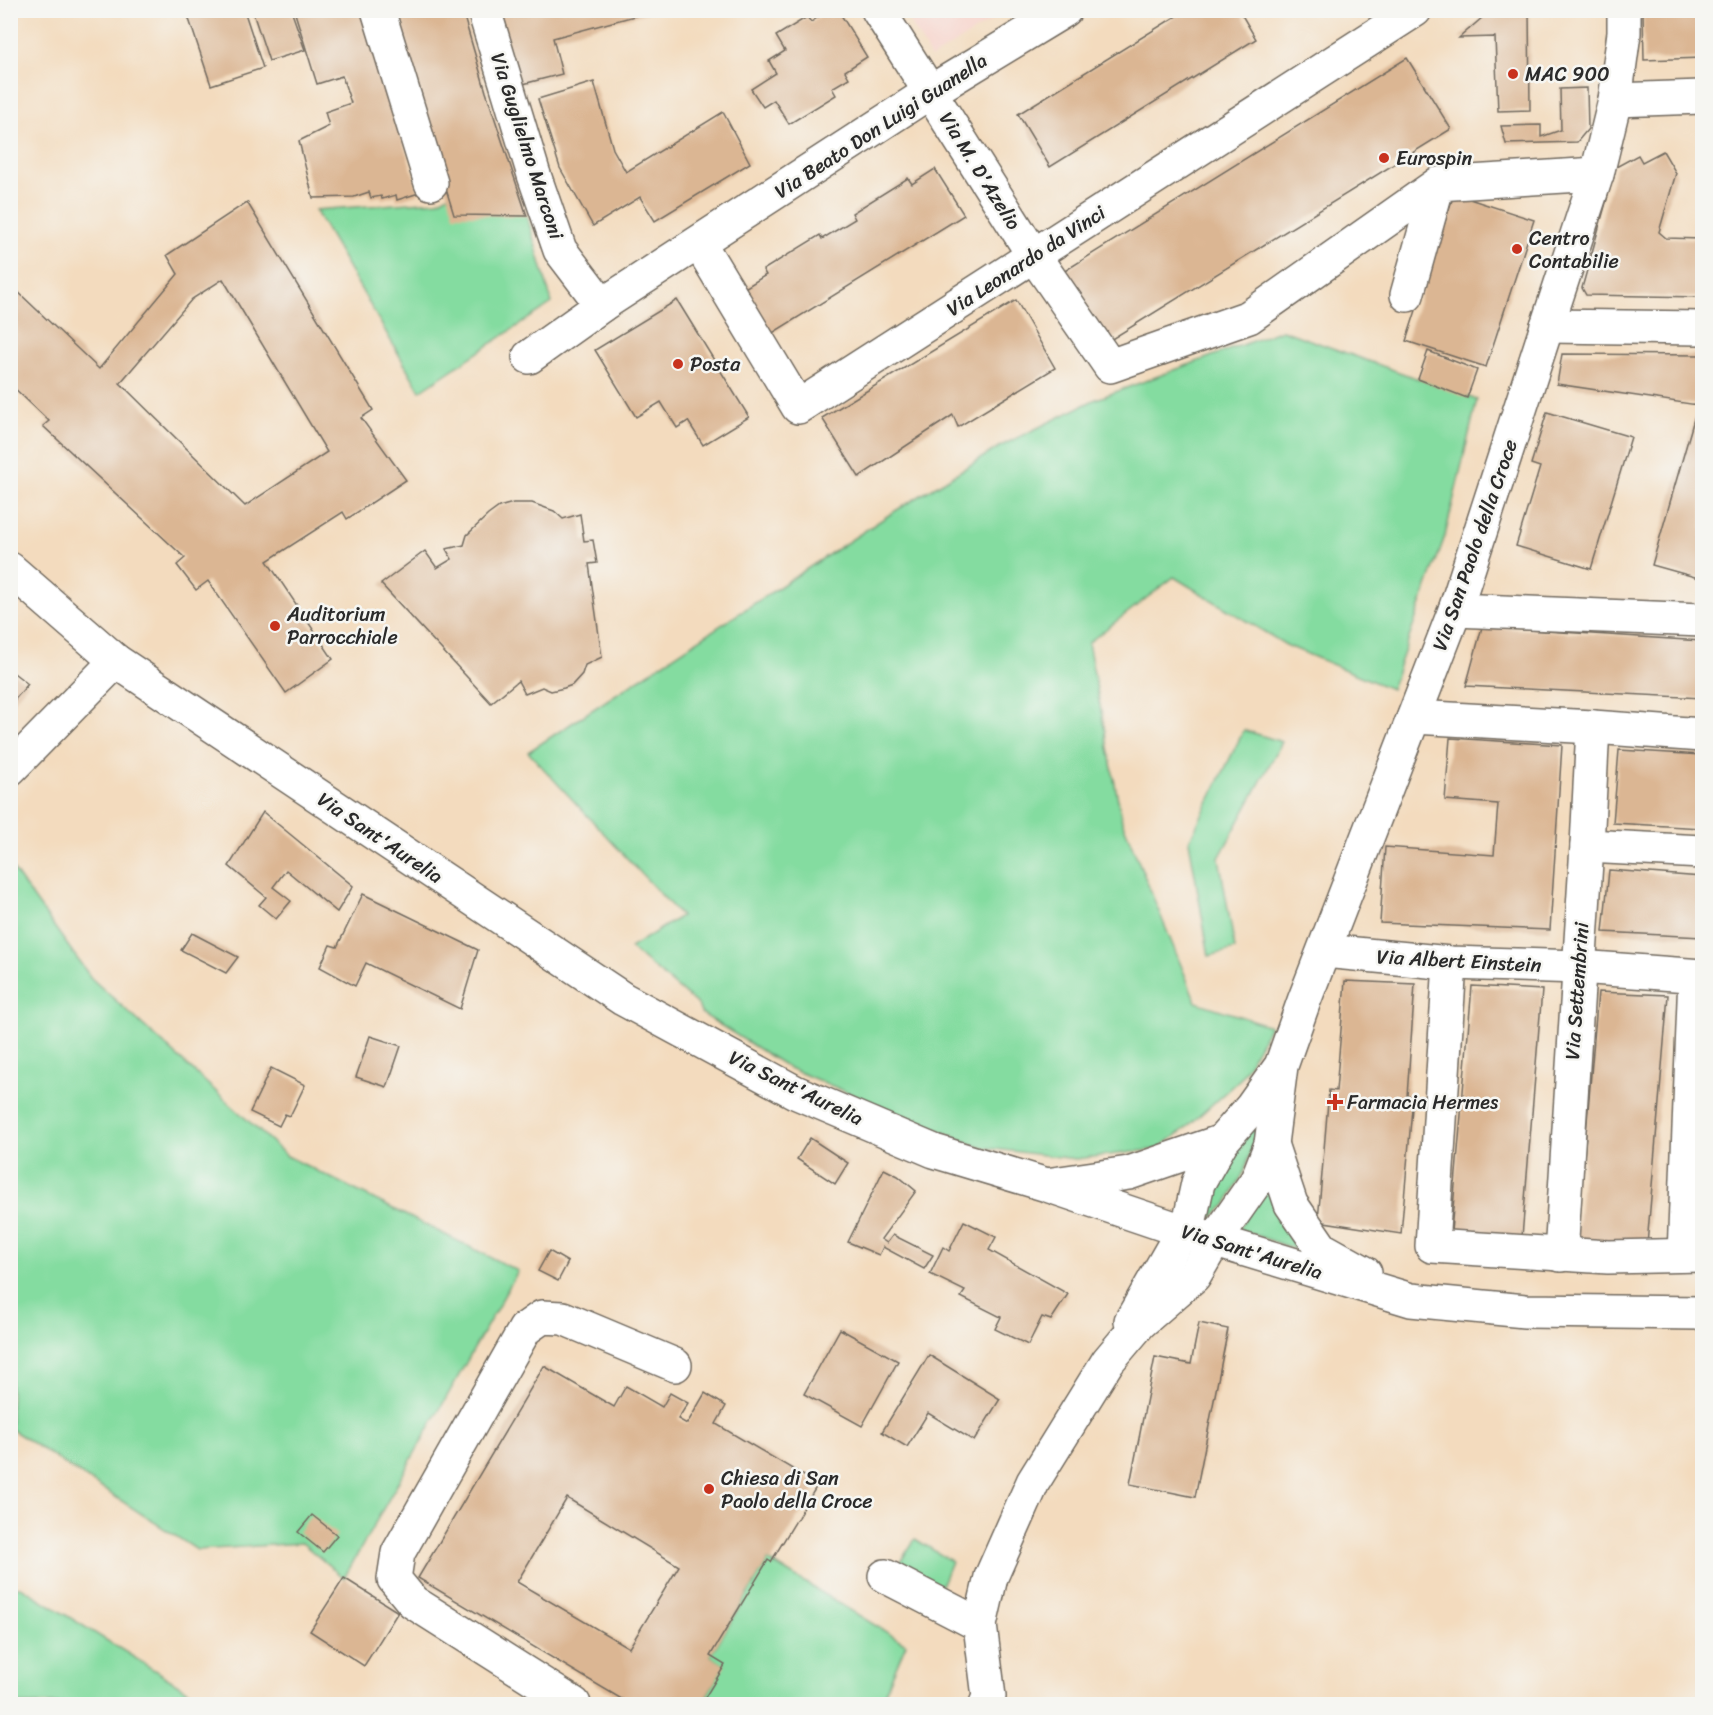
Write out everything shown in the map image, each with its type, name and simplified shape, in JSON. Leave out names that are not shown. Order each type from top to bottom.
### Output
[{"type":"street","points":[[378,10],[431,183]]},
{"type":"street","name":"Via Guglielmo Marconi","points":[[484,10],[534,175],[560,250],[602,305]]},
{"type":"street","name":"Via M. D'Azelio","points":[[878,10],[1034,256],[1110,366],[1249,317],[1438,183]]},
{"type":"street","name":"Via Beato Don Luigi Guanella","points":[[529,357],[602,305],[930,92],[1065,10]]},
{"type":"street","name":"Via Leonardo da Vinci","points":[[699,243],[798,407],[1415,10]]},
{"type":"street","name":"Via San Paolo della Croce","points":[[1281,1066],[1455,610],[1598,174],[1615,100],[1624,33],[1624,10]]},
{"type":"street","points":[[1615,100],[1702,97]]},
{"type":"street","points":[[1407,295],[1438,183],[1598,174]]},
{"type":"street","points":[[1547,326],[1702,328]]},
{"type":"street","name":"Via Sant'Aurelia","points":[[10,569],[116,661],[623,999],[795,1092],[934,1151],[1047,1185],[1184,1232],[1411,1300],[1525,1311],[1702,1313]]},
{"type":"street","points":[[1455,610],[1702,620]]},
{"type":"street","points":[[10,769],[116,661]]},
{"type":"street","points":[[1414,717],[1702,735]]},
{"type":"street","name":"Via Settembrini","points":[[1562,1255],[1593,727]]},
{"type":"street","points":[[1587,846],[1702,852]]},
{"type":"street","name":"Via Albert Einstein","points":[[1324,951],[1450,963],[1699,976]]},
{"type":"street","points":[[1450,963],[1432,1246],[1562,1255],[1608,1257],[1693,1255],[1699,976]]},
{"type":"street","points":[[995,1702],[981,1625],[991,1577],[1033,1482],[1184,1232],[1191,1215],[1198,1183],[1222,1141],[1251,1108],[1281,1066]]},
{"type":"street","points":[[1108,1361],[1140,1323],[1194,1276],[1215,1240],[1257,1180],[1271,1144],[1281,1066]]},
{"type":"street","points":[[1047,1185],[1129,1173],[1222,1141]]},
{"type":"street","points":[[1271,1144],[1291,1204],[1322,1249],[1411,1300]]},
{"type":"street","points":[[574,1704],[413,1602],[394,1579],[398,1553],[525,1329],[542,1317],[563,1318],[675,1365]]},
{"type":"street","points":[[885,1576],[981,1625]]},
{"type":"shaded area","points":[[904,11],[1007,11],[931,58]]},
{"type":"green space","points":[[448,195],[527,216],[552,303],[420,391],[315,210],[438,201]]},
{"type":"green space","points":[[1282,330],[1477,400],[1445,536],[1391,689],[1286,645],[1174,577],[1088,643],[1122,821],[1196,1002],[1270,1026],[1240,1079],[1186,1128],[1158,1149],[1076,1159],[979,1147],[789,1068],[701,1013],[698,1005],[630,948],[681,916],[528,752],[892,513],[1001,446],[1094,400]]},
{"type":"green space","points":[[1244,730],[1282,742],[1219,858],[1235,949],[1209,956],[1189,841]]},
{"type":"green space","points":[[10,865],[91,978],[287,1156],[518,1271],[344,1578],[302,1543],[197,1550],[11,1429]]},
{"type":"green space","points":[[1256,1116],[1258,1129],[1244,1172],[1226,1205],[1207,1221],[1207,1195]]},
{"type":"green space","points":[[1267,1183],[1280,1222],[1305,1253],[1239,1229]]},
{"type":"green space","points":[[915,1539],[951,1561],[939,1591],[898,1565]]},
{"type":"green space","points":[[768,1560],[906,1644],[880,1704],[702,1704],[724,1665],[710,1656]]},
{"type":"green space","points":[[11,1587],[21,1587],[209,1704],[11,1704]]},
{"type":"building","points":[[186,10],[244,10],[263,68],[211,85]]},
{"type":"building","points":[[252,10],[291,10],[305,50],[269,61]]},
{"type":"building","points":[[294,10],[362,10],[419,193],[397,200],[396,195],[382,199],[381,196],[371,198],[369,192],[354,197],[313,198],[299,141],[329,126],[325,112],[351,103],[342,76],[317,84]]},
{"type":"building","points":[[391,10],[462,10],[527,216],[454,215]]},
{"type":"building","points":[[495,10],[653,11],[553,38],[562,74],[519,85]]},
{"type":"building","points":[[829,10],[838,10],[867,57],[845,71],[849,78],[832,88],[836,95],[789,124],[774,100],[763,107],[751,89],[776,73],[769,61],[785,51],[776,36],[807,17],[811,22]]},
{"type":"building","points":[[1186,10],[1239,10],[1256,39],[1050,167],[1018,114]]},
{"type":"building","name":"MAC 900","points":[[1491,10],[1529,10],[1530,110],[1498,111],[1495,37],[1459,38]]},
{"type":"building","points":[[1643,10],[1702,10],[1702,58],[1644,60]]},
{"type":"building","points":[[1407,58],[1451,129],[1107,342],[1063,272]]},
{"type":"building","points":[[594,82],[613,149],[626,172],[723,112],[750,163],[655,221],[640,197],[593,226],[560,168],[538,99]]},
{"type":"building","points":[[1587,88],[1588,129],[1577,142],[1506,144],[1501,126],[1541,125],[1541,137],[1561,130],[1560,89]]},
{"type":"building","points":[[1663,151],[1676,173],[1659,232],[1666,238],[1702,239],[1702,297],[1586,295],[1582,288],[1616,167],[1638,155],[1642,162]]},
{"type":"building","points":[[935,169],[964,215],[771,334],[743,289],[766,275],[763,270],[820,235],[822,239],[855,219],[852,213],[908,178],[912,184]]},
{"type":"building","points":[[1454,194],[1534,220],[1486,367],[1406,341]]},
{"type":"building","points":[[247,202],[373,410],[361,418],[406,480],[347,519],[343,512],[267,561],[333,659],[286,693],[208,581],[196,590],[177,565],[185,558],[43,426],[49,421],[10,384],[10,295],[16,290],[99,369],[178,274],[167,255]],"holes":[[[223,279],[327,452],[245,506],[120,383],[192,299]]]},
{"type":"building","points":[[677,300],[749,417],[703,445],[688,421],[677,428],[661,402],[636,417],[595,350]]},
{"type":"building","points":[[1016,300],[1055,368],[958,427],[953,415],[859,477],[822,418]]},
{"type":"building","points":[[1428,351],[1477,370],[1467,398],[1418,379]]},
{"type":"building","points":[[1562,354],[1702,355],[1702,579],[1652,565],[1698,405],[1557,384]]},
{"type":"building","points":[[1547,412],[1631,437],[1591,569],[1516,546],[1540,467],[1531,464]]},
{"type":"building","points":[[513,503],[532,503],[554,511],[563,519],[580,514],[584,541],[593,540],[597,563],[589,564],[602,657],[585,665],[582,674],[572,685],[551,691],[542,687],[525,694],[518,681],[491,703],[381,584],[425,551],[437,568],[452,559],[446,549],[464,545],[467,535],[488,515],[499,507]]},
{"type":"building","points":[[1482,627],[1702,641],[1702,698],[1466,686]]},
{"type":"building","points":[[10,670],[28,684],[10,705]]},
{"type":"building","points":[[1450,738],[1562,745],[1550,930],[1380,923],[1385,847],[1494,855],[1498,804],[1445,800]]},
{"type":"building","points":[[1619,750],[1702,755],[1702,828],[1613,823]]},
{"type":"building","points":[[263,812],[353,886],[337,912],[286,870],[273,887],[291,901],[276,919],[259,905],[266,897],[229,866]]},
{"type":"building","points":[[1609,870],[1702,877],[1702,937],[1603,932]]},
{"type":"building","points":[[363,894],[478,950],[460,1009],[366,963],[355,986],[320,967],[330,945],[337,947]]},
{"type":"building","points":[[192,933],[238,957],[226,973],[181,950]]},
{"type":"building","points":[[1345,981],[1415,984],[1407,1096],[1413,1097],[1401,1234],[1318,1221],[1329,1090],[1336,1091]]},
{"type":"building","points":[[1472,986],[1542,990],[1522,1237],[1451,1232]]},
{"type":"building","points":[[1598,992],[1668,995],[1647,1245],[1577,1240]]},
{"type":"building","points":[[370,1036],[401,1046],[387,1087],[356,1077]]},
{"type":"building","points":[[271,1068],[305,1085],[290,1116],[285,1114],[279,1126],[250,1112]]},
{"type":"building","points":[[810,1138],[848,1163],[835,1184],[797,1159]]},
{"type":"building","points":[[884,1169],[898,1176],[916,1191],[881,1239],[887,1243],[893,1235],[933,1255],[924,1269],[883,1247],[879,1255],[848,1242]]},
{"type":"building","points":[[964,1221],[996,1237],[989,1250],[1068,1294],[1051,1320],[1042,1317],[1028,1345],[995,1329],[1001,1317],[961,1297],[965,1291],[930,1274],[943,1247],[949,1251]]},
{"type":"building","points":[[549,1251],[568,1262],[558,1281],[538,1271]]},
{"type":"building","points":[[1199,1323],[1228,1329],[1195,1497],[1130,1484],[1155,1357],[1191,1364]]},
{"type":"building","points":[[840,1329],[898,1361],[862,1426],[804,1394]]},
{"type":"building","points":[[929,1355],[1000,1399],[974,1441],[928,1413],[907,1447],[882,1432]]},
{"type":"building","points":[[544,1366],[614,1407],[626,1386],[662,1407],[670,1393],[688,1403],[678,1419],[687,1424],[705,1393],[726,1406],[716,1424],[818,1484],[771,1562],[768,1560],[710,1656],[725,1665],[701,1704],[630,1704],[418,1578]],"holes":[[[567,1498],[679,1566],[629,1648],[517,1582]]]},
{"type":"building","points":[[312,1515],[337,1535],[323,1552],[298,1532]]},
{"type":"building","points":[[344,1578],[398,1612],[364,1666],[310,1631]]},
{"type":"place","name":"MAC 900","points":[[1513,74]]},
{"type":"place","name":"Eurospin","points":[[1384,158]]},
{"type":"place","name":"Centro Contabilie","points":[[1517,249]]},
{"type":"place","name":"Posta","points":[[678,364]]},
{"type":"place","name":"Auditorium Parrocchiale","points":[[275,626]]},
{"type":"place","name":"Farmacia Hermes","points":[[1335,1102]]},
{"type":"place","name":"Chiesa di San Paolo della Croce","points":[[709,1489]]}]
